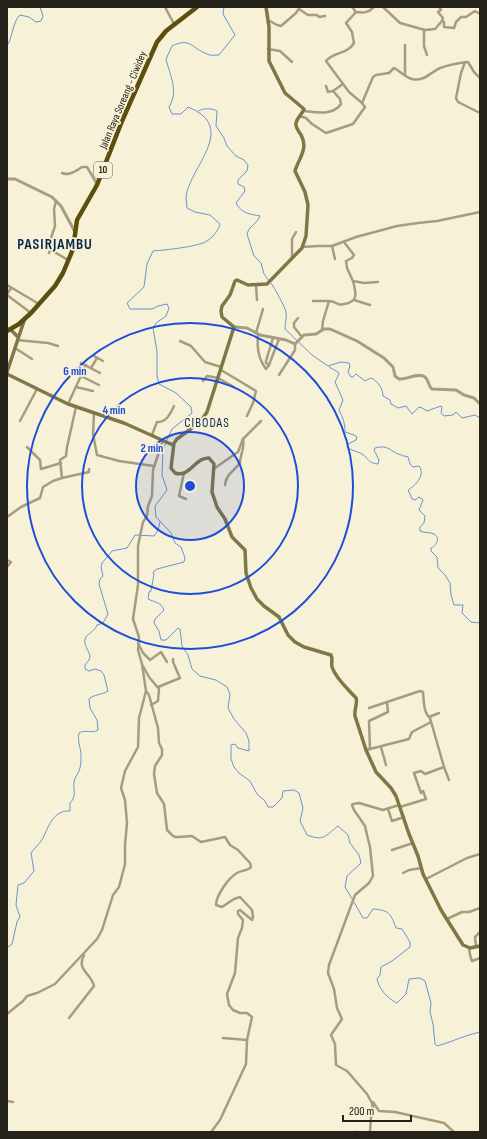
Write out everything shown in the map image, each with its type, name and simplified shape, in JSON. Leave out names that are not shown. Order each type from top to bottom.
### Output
[{"type":"highway","name":"Jalan Raya Soreang - Ciwidey","points":[[8,330],[24,321],[58,282],[73,250],[75,232],[80,215],[97,185],[123,117],[157,42],[166,31],[197,7]]},
{"type":"main road","points":[[171,444],[203,418],[207,412],[222,369],[234,327],[222,317],[221,308],[232,291],[235,280],[248,285],[268,282],[302,248],[306,236],[308,205],[306,192],[294,171],[304,150],[303,138],[296,128],[296,121],[298,116],[304,111],[303,108],[283,90],[270,63],[266,7]]},
{"type":"main road","points":[[24,321],[14,347],[7,373],[68,404],[152,435],[171,444]]},
{"type":"main road","points":[[8,330],[17,338]]},
{"type":"main road","points":[[171,444],[171,468],[175,473],[184,473],[204,458],[211,459],[214,464],[212,492],[217,507],[225,519],[232,538],[245,550],[246,573],[254,594],[264,606],[279,617],[288,635],[295,642],[304,647],[331,655],[332,667],[336,674],[357,699],[355,716],[376,772],[394,791],[419,858],[425,880],[447,919],[464,945],[469,948],[478,947]]},
{"type":"street","points":[[165,7],[174,25]]},
{"type":"street","points":[[352,7],[356,12],[366,13],[374,7]]},
{"type":"street","points":[[383,7],[400,23],[424,30],[435,29],[442,21]]},
{"type":"street","points":[[439,7],[441,10],[438,12],[443,18],[442,21],[444,22],[444,27],[454,28],[456,22],[461,17],[466,17],[475,11],[480,14]]},
{"type":"street","points":[[268,20],[282,26],[300,8],[308,15],[317,15],[319,18],[325,16]]},
{"type":"street","points":[[298,116],[306,118],[312,124],[327,133],[354,123],[365,107],[342,84],[326,61],[335,54],[346,52],[354,43],[352,32],[346,23],[356,12]]},
{"type":"street","points":[[424,30],[424,46],[427,55]]},
{"type":"street","points":[[405,45],[405,76]]},
{"type":"street","points":[[268,49],[280,51],[292,62]]},
{"type":"street","points":[[362,103],[374,76],[388,73],[394,68],[412,79],[420,79],[425,78],[440,68],[465,62],[469,63],[480,78]]},
{"type":"street","points":[[465,62],[461,73],[456,98],[458,102],[480,113]]},
{"type":"street","points":[[326,86],[328,92],[333,91],[342,84]]},
{"type":"street","points":[[304,111],[329,112],[340,107],[341,101],[333,91]]},
{"type":"street","points":[[62,173],[66,174],[75,172],[82,167],[87,167],[97,185]]},
{"type":"street","points":[[7,180],[14,179],[52,197],[61,206],[75,232]]},
{"type":"street","points":[[40,242],[47,246],[50,241],[55,226],[54,210],[56,201]]},
{"type":"street","points":[[302,248],[332,246],[397,226],[437,222],[480,212]]},
{"type":"street","points":[[292,257],[292,239],[296,232]]},
{"type":"street","points":[[49,253],[53,244],[50,241]]},
{"type":"street","points":[[313,300],[333,301],[339,304],[350,303],[354,300],[356,294],[346,261],[354,255],[344,242]]},
{"type":"street","points":[[332,246],[335,259]]},
{"type":"street","points":[[51,250],[69,260]]},
{"type":"street","points":[[353,281],[364,283],[378,282]]},
{"type":"street","points":[[7,285],[39,305]]},
{"type":"street","points":[[256,285],[257,300]]},
{"type":"street","points":[[11,288],[7,295],[31,313]]},
{"type":"street","points":[[354,300],[370,305]]},
{"type":"street","points":[[322,330],[329,301]]},
{"type":"street","points":[[263,309],[257,334],[257,348],[258,355],[266,369],[278,339]]},
{"type":"street","points":[[298,318],[294,324],[294,327],[301,337]]},
{"type":"street","points":[[234,327],[245,328],[257,334],[296,343]]},
{"type":"street","points":[[279,375],[295,350],[296,343],[301,337],[330,329],[357,341],[375,352],[391,365],[395,376],[399,379],[411,376],[423,376],[432,389],[456,390],[464,395],[474,398],[480,404]]},
{"type":"street","points":[[17,338],[58,346]]},
{"type":"street","points":[[268,365],[266,361],[273,338]]},
{"type":"street","points":[[180,340],[193,347],[205,362],[222,369],[256,391],[253,403],[247,416]]},
{"type":"street","points":[[14,347],[32,359]]},
{"type":"street","points":[[91,368],[95,357],[103,361]]},
{"type":"street","points":[[81,363],[100,373]]},
{"type":"street","points":[[68,404],[86,366]]},
{"type":"street","points":[[81,376],[99,385]]},
{"type":"street","points":[[203,381],[207,376],[218,378],[234,387]]},
{"type":"street","points":[[76,386],[93,391]]},
{"type":"street","points":[[20,421],[37,389]]},
{"type":"street","points":[[152,435],[157,422],[162,422],[167,418],[174,406]]},
{"type":"street","points":[[62,478],[60,459],[66,456],[76,407]]},
{"type":"street","points":[[94,413],[93,434],[97,455],[119,461],[152,466]]},
{"type":"street","points":[[214,468],[238,452],[243,439],[261,421]]},
{"type":"street","points":[[226,485],[228,474],[240,463],[240,456],[244,447],[243,439]]},
{"type":"street","points":[[151,705],[158,701],[160,691],[149,677],[142,664],[138,653],[139,636],[133,619],[138,585],[138,546],[147,516],[149,502],[152,497],[152,466],[163,440]]},
{"type":"street","points":[[26,447],[39,459],[41,469],[61,463]]},
{"type":"street","points":[[7,517],[20,507],[40,498],[43,488],[46,485],[62,478],[89,472],[89,469]]},
{"type":"street","points":[[184,473],[179,496],[186,498]]},
{"type":"street","points":[[7,560],[10,562],[7,567]]},
{"type":"street","points":[[138,642],[143,653],[150,660],[161,652],[167,662]]},
{"type":"street","points":[[158,687],[180,678],[176,672],[173,659]]},
{"type":"street","points":[[142,664],[146,691],[149,695],[158,728],[158,741],[162,751],[161,757],[154,769],[154,774],[157,793],[164,804],[167,830],[175,837],[179,838],[192,836],[202,842],[226,838],[230,846],[238,850],[251,865],[251,869],[234,875],[222,889],[216,901],[216,905],[224,907],[238,897],[252,910],[252,920],[243,911],[240,910],[238,912],[243,920],[242,928],[238,938],[235,973],[227,994],[229,1006],[233,1010],[240,1013],[247,1013],[252,1017],[247,1040],[246,1064],[220,1120],[211,1132]]},
{"type":"street","points":[[7,1014],[27,996],[55,984],[100,934],[113,896],[119,887],[125,864],[127,823],[125,800],[121,788],[126,768],[138,746],[140,712],[146,691]]},
{"type":"street","points":[[369,708],[422,691],[425,709],[431,722],[449,780]]},
{"type":"street","points":[[387,702],[388,712],[369,721],[368,750],[409,739],[412,732],[431,722]]},
{"type":"street","points":[[429,718],[439,713]]},
{"type":"street","points":[[381,747],[386,764]]},
{"type":"street","points":[[444,767],[425,774],[421,771],[414,773],[421,793],[423,792],[426,799],[383,810],[359,803],[352,805],[366,831],[370,847],[373,871],[372,879],[355,895],[329,963],[328,973],[334,989],[337,1008],[342,1019],[331,1035],[335,1044],[336,1064],[347,1071],[376,1104],[379,1111],[395,1112],[444,1123],[454,1132]]},
{"type":"street","points":[[388,809],[392,821],[404,817]]},
{"type":"street","points":[[392,850],[413,843]]},
{"type":"street","points":[[425,880],[467,858],[480,854]]},
{"type":"street","points":[[403,873],[415,868],[421,868]]},
{"type":"street","points":[[447,919],[462,912],[469,912],[480,908]]},
{"type":"street","points":[[478,947],[475,937],[480,932]]},
{"type":"street","points":[[469,948],[472,961],[480,958]]},
{"type":"street","points":[[69,1018],[94,986],[93,982],[83,969],[81,962],[87,949]]},
{"type":"street","points":[[223,1038],[247,1040]]},
{"type":"street","points":[[7,1101],[13,1102]]},
{"type":"street","points":[[370,1132],[370,1118],[373,1108],[372,1101]]},
{"type":"waterway","points":[[7,46],[17,18],[20,15],[29,17],[36,22],[41,21],[43,16],[40,7]]},
{"type":"waterway","points":[[167,440],[172,429],[192,413],[191,407],[176,393],[159,384],[157,376],[157,351],[153,328],[156,323],[166,316],[169,308],[167,304],[152,309],[130,309],[127,303],[144,287],[147,264],[153,251],[181,248],[207,241],[217,231],[220,224],[210,215],[195,212],[187,208],[186,198],[189,186],[207,149],[211,137],[210,126],[203,116],[188,107],[181,114],[172,114],[169,107],[172,101],[174,89],[166,59],[172,46],[183,43],[191,44],[208,55],[219,55],[235,35],[223,14],[224,7]]},
{"type":"waterway","points":[[198,111],[202,109],[213,109],[217,111],[216,126],[224,138],[227,146],[236,156],[244,160],[248,165],[247,171],[238,180],[238,184],[244,187],[245,191],[236,203],[238,207],[244,211],[260,216],[249,229],[247,234],[254,256],[261,263],[264,274],[269,281]]},
{"type":"waterway","points":[[271,283],[285,310],[285,329],[312,355],[328,366],[341,362],[349,363],[350,366],[348,372],[351,377],[356,374],[365,381],[371,378],[374,379],[380,386],[383,396],[390,400],[391,404],[398,408],[406,406],[412,414],[419,407],[427,411],[441,406],[441,413],[444,416],[453,415],[456,412],[462,418],[475,415],[480,418]]},
{"type":"waterway","points":[[329,367],[339,374],[335,382],[343,400],[339,410],[344,421],[345,432],[357,437],[356,440],[348,444],[347,447],[362,454],[372,463],[378,464],[379,460],[374,450],[375,448],[383,447],[397,454],[408,457],[410,464],[413,467],[419,466],[421,469],[419,480],[408,490],[412,499],[415,500],[419,497],[423,500],[419,510],[425,516],[424,523],[420,527],[420,531],[432,533],[437,538],[437,542],[435,546],[431,548],[431,551],[437,557],[438,568],[450,583],[454,605],[463,605],[462,613],[471,622],[480,623]]},
{"type":"waterway","points":[[166,443],[163,450],[162,475],[167,490],[155,506],[156,517],[171,533],[175,543],[181,547],[185,558],[184,562],[157,569],[153,572],[154,574],[151,591],[149,592],[148,599],[159,604],[164,610],[155,619],[154,623],[159,631],[161,640],[166,640],[178,628],[180,629],[182,646],[188,655],[192,669],[200,676],[216,680],[227,687],[230,694],[228,708],[234,719],[246,733],[249,741],[249,751],[238,748],[235,744],[231,745],[231,759],[234,767],[239,773],[250,781],[257,794],[265,801],[268,807],[273,807],[282,798],[283,791],[294,790],[299,793],[303,808],[300,821],[307,835],[321,838],[338,826],[348,835],[350,843],[359,855],[361,863],[347,876],[345,887],[352,899]]},
{"type":"waterway","points":[[7,948],[12,944],[17,922],[20,917],[16,905],[18,885],[24,883],[34,871],[31,853],[42,840],[53,819],[64,811],[70,811],[70,803],[74,795],[74,782],[81,765],[78,739],[79,733],[98,730],[97,720],[90,708],[89,699],[93,696],[108,691],[104,675],[101,671],[95,669],[89,671],[85,669],[85,665],[90,658],[85,645],[85,639],[97,625],[103,623],[108,614],[99,584],[100,579],[103,576],[101,567],[102,563],[112,551],[127,548],[135,535],[154,536],[158,530],[160,522]]},
{"type":"waterway","points":[[354,902],[363,918],[367,918],[373,909],[383,910],[389,914],[393,919],[396,928],[402,929],[410,942],[410,947],[392,961],[381,967],[380,975],[377,979],[382,990],[387,996],[397,1003],[406,994],[409,979],[420,978],[425,981],[431,1003],[430,1012],[435,1044],[437,1046],[480,1032]]},
{"type":"district","name":"PASIRJAMBU","points":[[55,244]]},
{"type":"district","name":"CIBODAS","points":[[207,423]]}]
